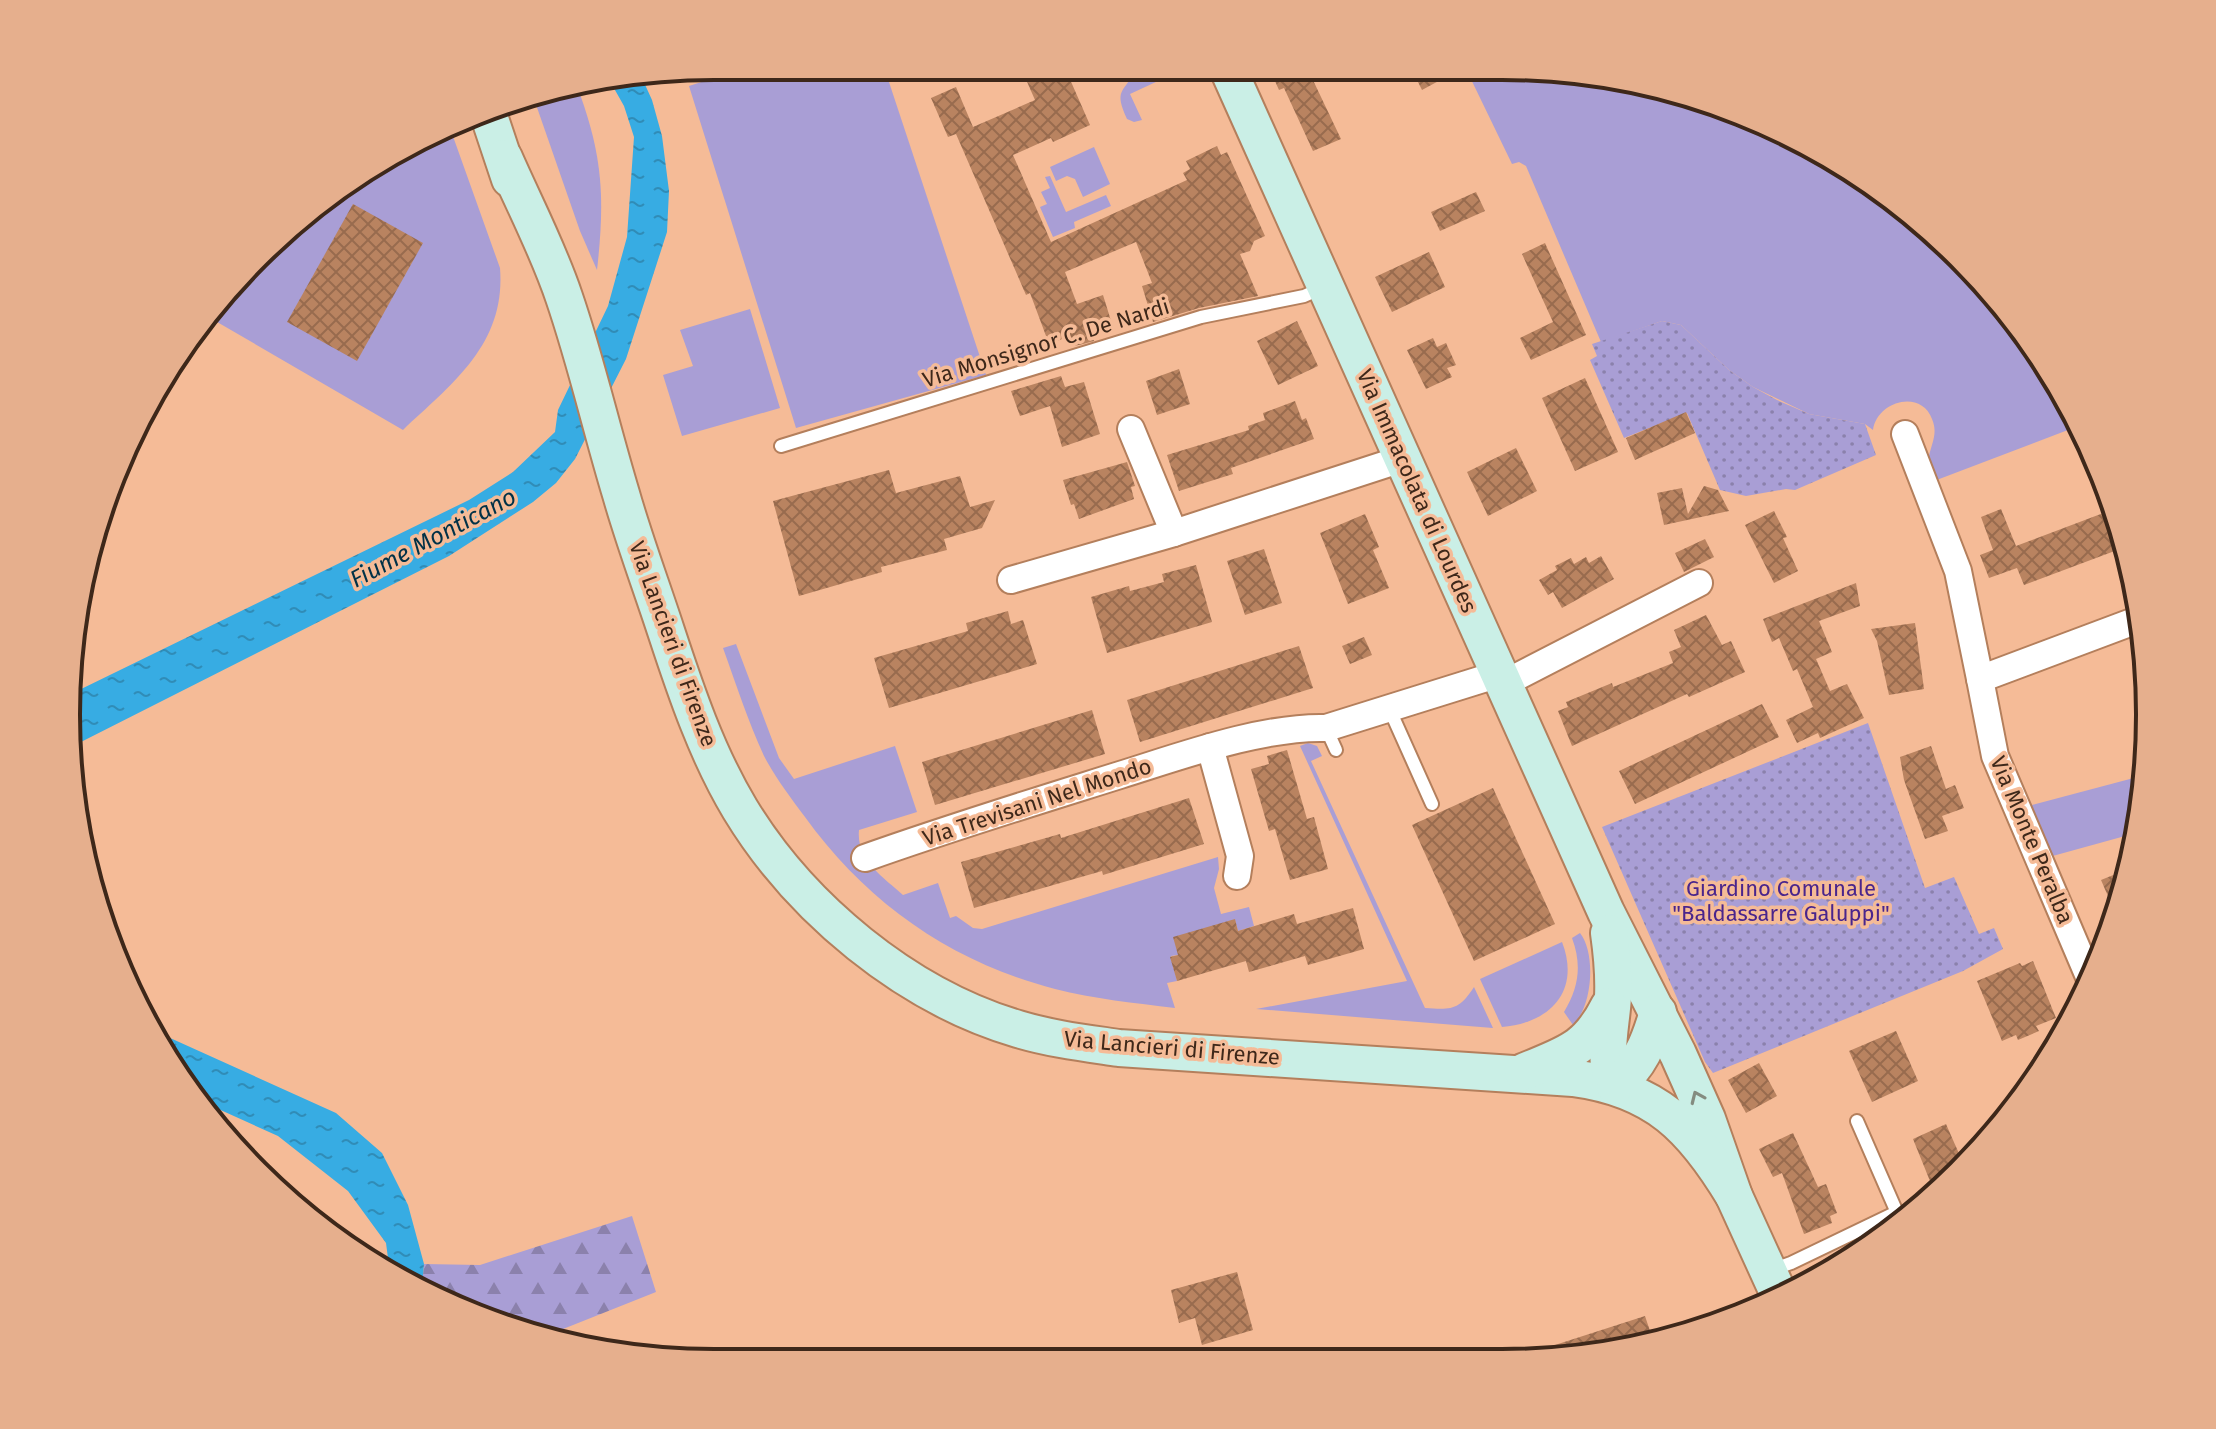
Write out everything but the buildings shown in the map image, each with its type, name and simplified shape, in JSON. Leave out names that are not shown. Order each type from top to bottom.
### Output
[{"type":"main road","name":"Via Immacolata di Lourdes","points":[[1233,80],[1606,912],[1658,1012],[1707,1119],[1734,1196],[1774,1285]]},
{"type":"main road","name":"Via Lancieri di Firenze","points":[[491,121],[603,441],[681,678],[717,765],[741,810],[779,865],[808,899],[839,928],[877,958],[965,1008],[1016,1029],[1068,1041],[1146,1050],[1573,1078],[1615,1086],[1652,1103],[1692,1135],[1709,1154],[1734,1196]]},
{"type":"main road","name":"Via Immacolata di Lourdes","points":[[1606,912],[1613,997],[1606,1054],[1608,1071],[1615,1086]]},
{"type":"main road","points":[[1519,1074],[1584,1043],[1601,1022],[1613,997]]},
{"type":"main road","points":[[1615,1086],[1641,1060],[1658,1012]]},
{"type":"street","points":[[1131,429],[1174,533]]},
{"type":"street","name":"Via Monte Peralba","points":[[1905,434],[1958,571],[1995,756],[2084,965]]},
{"type":"street","points":[[1011,580],[1174,533],[1402,459]]},
{"type":"street","name":"Via Trevisani Nel Mondo","points":[[865,858],[1210,747],[1305,727],[1331,739],[1389,708],[1501,679],[1699,583]]},
{"type":"street","points":[[1980,679],[2129,623]]},
{"type":"street","points":[[1210,747],[1240,856],[1237,876]]},
{"type":"lane","name":"Via Monsignor C. De Nardi","points":[[781,446],[1201,317],[1304,296],[1325,287]]},
{"type":"lane","points":[[1389,708],[1432,804]]},
{"type":"lane","points":[[1857,1121],[1895,1212]]},
{"type":"lane","points":[[1774,1285],[1791,1263],[1893,1214]]},
{"type":"green space","points":[[707,80],[888,80],[986,375],[796,428],[689,86]]},
{"type":"green space","points":[[1130,80],[1160,80],[1130,94],[1142,120],[1134,122],[1127,119],[1121,102],[1124,88]]},
{"type":"green space","points":[[1471,80],[1543,81],[1625,92],[1705,114],[1782,145],[1819,165],[1888,211],[1950,266],[2005,328],[2069,430],[1934,481],[1929,459],[1934,424],[1919,404],[1900,402],[1891,406],[1876,420],[1873,430],[1865,424],[1809,414],[1753,387],[1729,370],[1681,325],[1662,321],[1601,342],[1526,166],[1519,162],[1512,164]]},
{"type":"green space","points":[[580,95],[593,136],[600,178],[601,221],[597,270],[580,231],[537,106]]},
{"type":"green space","points":[[453,136],[500,268],[500,295],[485,340],[472,360],[440,396],[403,430],[216,322],[266,266],[328,211],[397,165]]},
{"type":"green space","points":[[1094,147],[1110,184],[1083,197],[1075,179],[1067,176],[1056,181],[1050,167]]},
{"type":"green space","points":[[1050,176],[1066,212],[1106,195],[1111,206],[1074,222],[1075,228],[1053,237],[1040,207],[1047,204],[1041,192],[1050,188],[1045,177]]},
{"type":"green space","points":[[750,309],[780,408],[682,436],[663,375],[693,366],[680,330]]},
{"type":"green space","points":[[1662,321],[1681,325],[1729,370],[1777,400],[1809,414],[1865,424],[1876,455],[1795,490],[1746,496],[1720,490],[1687,413],[1624,438],[1590,360],[1597,356],[1592,344]]},
{"type":"green space","points":[[736,644],[779,758],[794,779],[895,746],[917,812],[859,830],[859,841],[872,867],[903,895],[938,883],[950,918],[956,916],[973,928],[982,929],[1218,857],[1219,869],[1214,888],[1221,914],[1249,907],[1254,926],[1238,931],[1235,920],[1178,955],[1171,956],[1177,981],[1167,983],[1175,1008],[1055,989],[981,963],[947,945],[914,925],[856,876],[829,848],[783,787],[758,743],[723,648]]},
{"type":"green space","name":"Giardino Comunale \"Baldassarre Galuppi\"","points":[[1868,723],[1925,888],[1954,877],[1979,934],[1994,928],[2003,949],[1963,971],[1713,1073],[1705,1062],[1602,827]]},
{"type":"green space","points":[[1308,743],[1317,746],[1322,756],[1311,761],[1425,1008],[1454,1007],[1474,987],[1493,1028],[1256,1009],[1407,981],[1300,746]]},
{"type":"green space","points":[[2133,778],[2124,836],[2049,857],[2028,806]]},
{"type":"green space","points":[[1580,933],[1588,953],[1590,979],[1585,1005],[1573,1025],[1564,1012],[1577,976],[1577,957],[1572,938]]},
{"type":"green space","points":[[1562,942],[1567,975],[1557,1001],[1534,1019],[1502,1027],[1480,979]]},
{"type":"green space","points":[[632,1216],[656,1292],[561,1330],[472,1301],[423,1278],[424,1264],[480,1265]]},
{"type":"water","name":"Fiume Monticano","points":[[645,84],[662,136],[669,191],[667,232],[626,359],[575,459],[556,483],[533,502],[449,556],[81,742],[81,689],[469,500],[513,472],[555,432],[558,410],[608,306],[627,237],[634,137],[624,106],[614,88]]},
{"type":"water","points":[[168,1037],[336,1113],[382,1153],[408,1205],[424,1264],[423,1278],[388,1258],[386,1243],[348,1191],[278,1136],[217,1108]]}]
